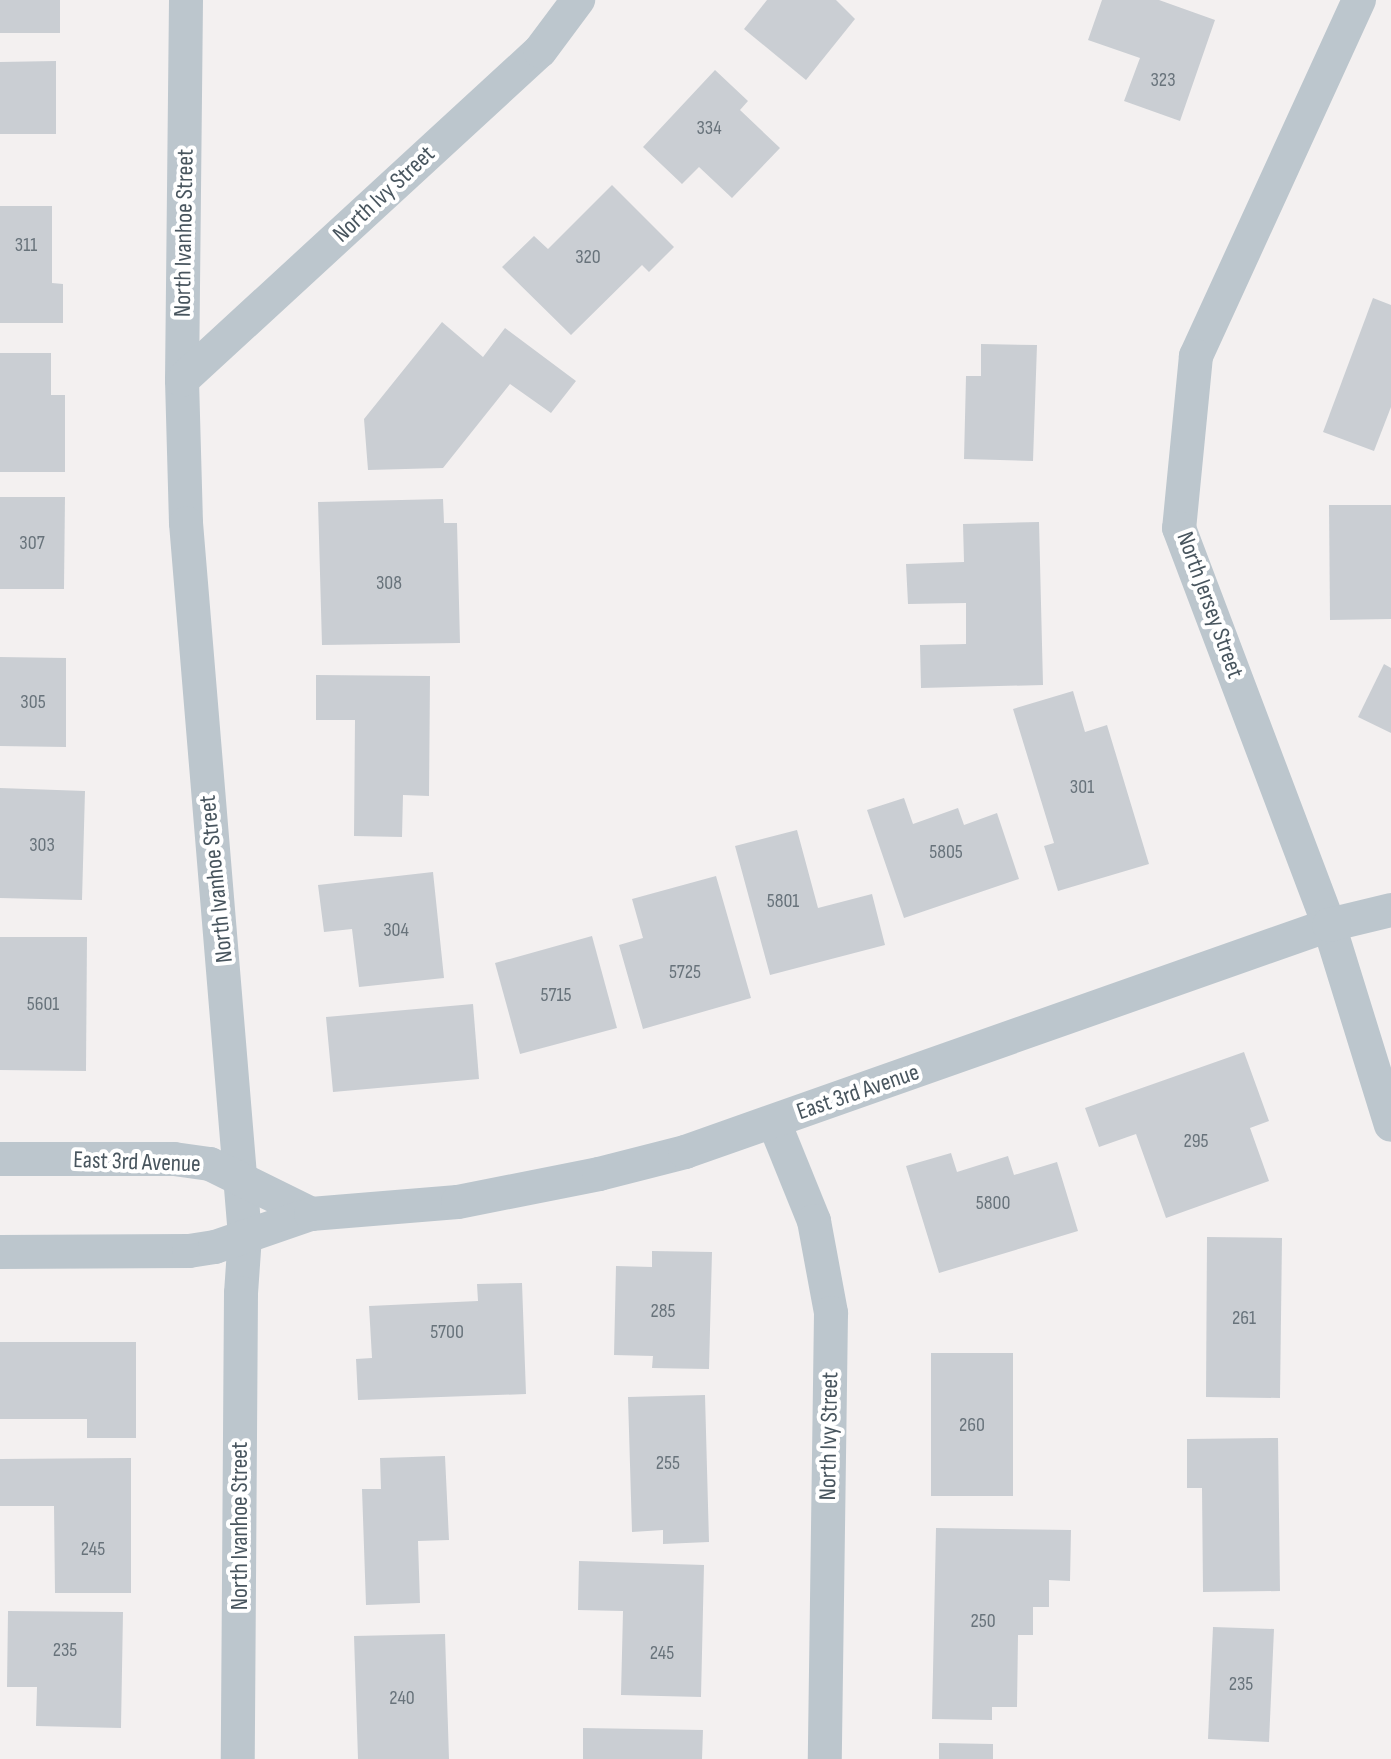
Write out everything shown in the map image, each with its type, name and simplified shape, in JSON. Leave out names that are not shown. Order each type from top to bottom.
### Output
[{"type":"street","name":"North Ivanhoe Street","points":[[186,0],[182,380],[192,617],[245,1236],[241,1293],[238,1759]]},
{"type":"street","name":"North Ivy Street","points":[[182,380],[540,51],[578,0]]},
{"type":"street","name":"North Jersey Street","points":[[1359,0],[1196,356],[1179,528],[1329,925],[1391,1125]]},
{"type":"street","name":"East 3rd Avenue","points":[[0,1252],[189,1251],[215,1247],[311,1214],[458,1202],[526,1190],[685,1152],[1329,925],[1391,910]]},
{"type":"street","name":"North Ivy Street","points":[[774,1122],[814,1221],[831,1313],[825,1759]]},
{"type":"street","name":"East 3rd Avenue","points":[[0,1159],[174,1159],[210,1164],[311,1214]]},
{"type":"building","points":[[0,0],[60,0],[60,33],[0,33]]},
{"type":"building","points":[[767,0],[836,0],[855,19],[806,80],[744,29]]},
{"type":"building","points":[[1102,0],[1159,0],[1215,20],[1180,121],[1124,101],[1140,58],[1088,40]]},
{"type":"building","points":[[56,61],[56,134],[0,134],[0,62]]},
{"type":"building","points":[[715,70],[748,101],[740,110],[780,148],[732,198],[699,167],[682,184],[643,147]]},
{"type":"building","points":[[612,185],[674,247],[649,272],[642,265],[571,335],[502,267],[534,236],[548,249]]},
{"type":"building","points":[[0,206],[52,206],[52,283],[63,284],[63,323],[0,323]]},
{"type":"building","points":[[1373,298],[1391,305],[1391,407],[1374,451],[1323,432]]},
{"type":"building","points":[[442,322],[483,357],[505,328],[576,381],[551,413],[510,384],[443,468],[368,470],[364,419]]},
{"type":"building","points":[[981,344],[1037,345],[1033,461],[964,459],[966,376],[981,376]]},
{"type":"building","points":[[0,353],[51,353],[51,395],[65,395],[65,472],[0,472]]},
{"type":"building","points":[[0,497],[65,497],[64,589],[0,589]]},
{"type":"building","points":[[443,499],[444,523],[457,523],[460,643],[322,645],[318,502]]},
{"type":"building","points":[[1329,505],[1391,505],[1391,619],[1330,620]]},
{"type":"building","points":[[1039,522],[1043,685],[921,688],[920,645],[966,644],[966,603],[908,604],[906,564],[964,562],[963,524]]},
{"type":"building","points":[[0,657],[66,658],[66,747],[0,746]]},
{"type":"building","points":[[1384,664],[1391,668],[1391,733],[1358,717]]},
{"type":"building","points":[[316,675],[430,676],[429,796],[403,795],[402,837],[354,836],[355,720],[316,720]]},
{"type":"building","points":[[1073,691],[1085,732],[1107,725],[1149,864],[1058,891],[1044,846],[1054,843],[1013,709]]},
{"type":"building","points":[[0,788],[85,791],[82,900],[0,898]]},
{"type":"building","points":[[904,798],[913,824],[958,808],[964,825],[997,813],[1019,879],[904,918],[867,810]]},
{"type":"building","points":[[797,830],[818,908],[872,894],[885,945],[770,975],[735,846]]},
{"type":"building","points":[[433,872],[444,978],[359,987],[352,929],[324,932],[318,885]]},
{"type":"building","points":[[716,876],[751,998],[643,1029],[619,945],[643,938],[632,899]]},
{"type":"building","points":[[592,936],[617,1028],[520,1054],[495,963]]},
{"type":"building","points":[[0,937],[87,937],[86,1071],[0,1070]]},
{"type":"building","points":[[473,1004],[479,1079],[333,1092],[326,1017]]},
{"type":"building","points":[[1244,1052],[1269,1121],[1250,1128],[1269,1181],[1166,1218],[1136,1134],[1099,1147],[1085,1108]]},
{"type":"building","points":[[951,1153],[957,1172],[1008,1156],[1014,1175],[1057,1162],[1078,1231],[939,1273],[906,1166]]},
{"type":"building","points":[[1207,1237],[1282,1238],[1280,1398],[1206,1397]]},
{"type":"building","points":[[652,1251],[712,1252],[709,1369],[652,1368],[653,1356],[614,1355],[616,1266],[652,1267]]},
{"type":"building","points":[[522,1283],[526,1394],[358,1400],[356,1359],[372,1358],[369,1306],[478,1301],[477,1284]]},
{"type":"building","points":[[0,1342],[136,1342],[136,1438],[87,1438],[87,1419],[0,1419]]},
{"type":"building","points":[[931,1353],[1013,1353],[1013,1496],[931,1496]]},
{"type":"building","points":[[705,1395],[709,1542],[663,1544],[663,1530],[632,1532],[628,1397]]},
{"type":"building","points":[[1278,1438],[1280,1591],[1203,1592],[1202,1488],[1187,1488],[1187,1439]]},
{"type":"building","points":[[445,1456],[449,1540],[418,1541],[420,1603],[366,1605],[362,1489],[381,1489],[380,1458]]},
{"type":"building","points":[[131,1458],[131,1593],[55,1593],[54,1506],[0,1506],[0,1459]]},
{"type":"building","points":[[936,1528],[1071,1530],[1070,1581],[1049,1580],[1049,1607],[1033,1607],[1033,1635],[1018,1635],[1017,1707],[992,1707],[992,1720],[932,1719]]},
{"type":"building","points":[[579,1561],[704,1565],[701,1697],[621,1695],[623,1611],[578,1610]]},
{"type":"building","points":[[8,1611],[123,1612],[121,1728],[36,1726],[37,1687],[7,1687]]},
{"type":"building","points":[[1213,1627],[1274,1629],[1269,1742],[1208,1739]]},
{"type":"building","points":[[445,1634],[449,1759],[358,1759],[354,1636]]},
{"type":"building","points":[[583,1728],[703,1730],[702,1759],[583,1759]]},
{"type":"building","points":[[939,1743],[993,1744],[993,1759],[939,1759]]}]
